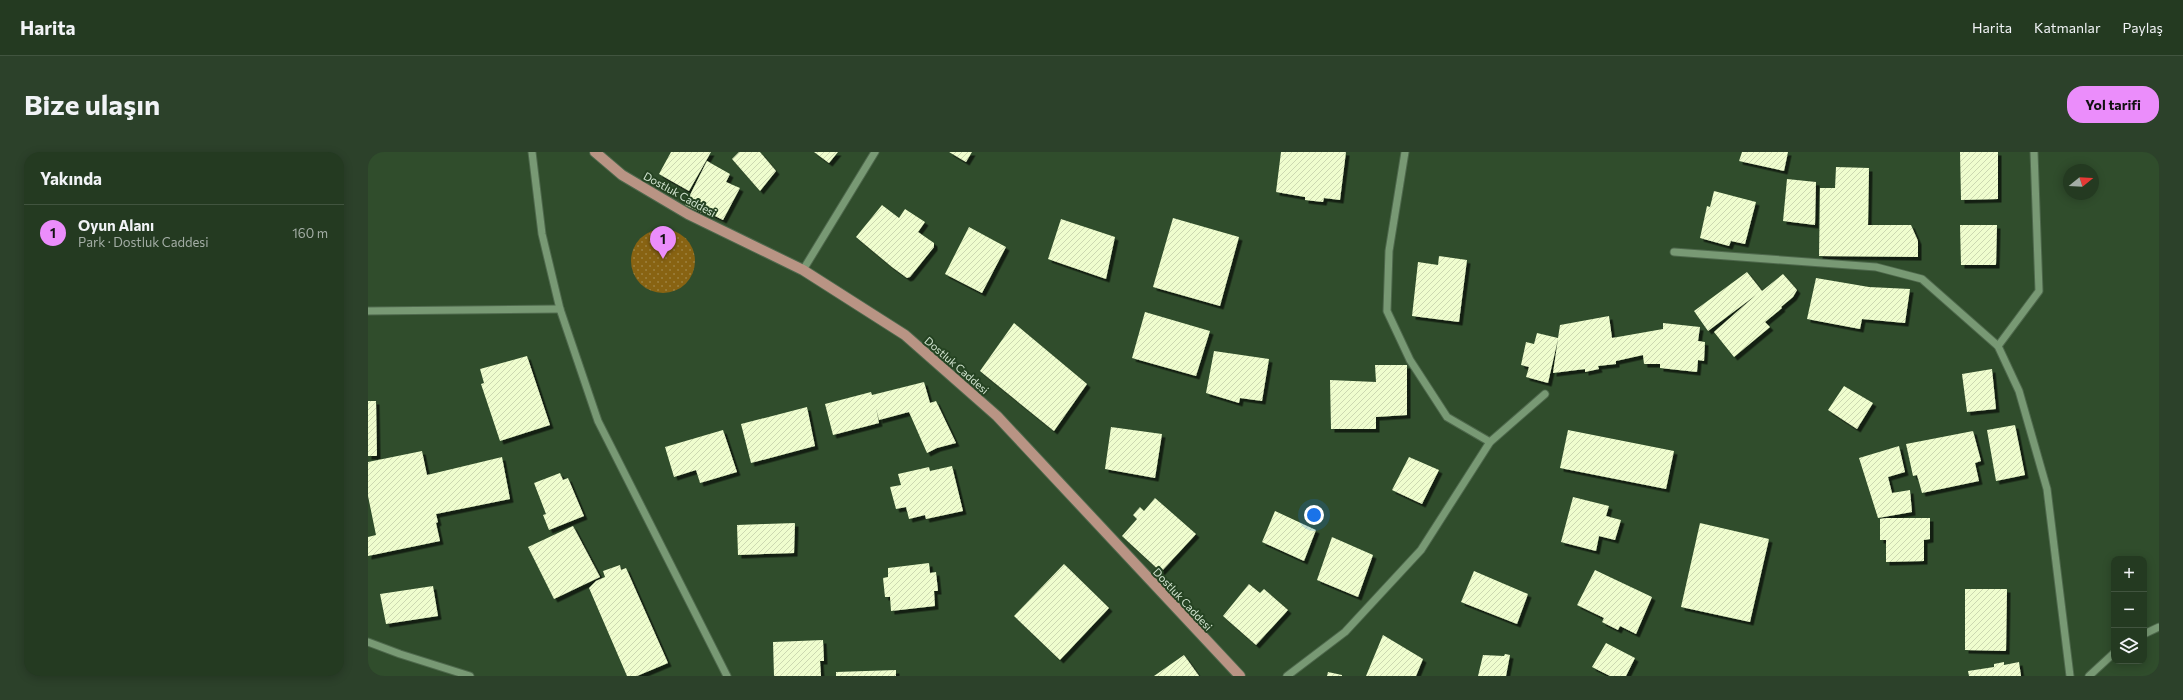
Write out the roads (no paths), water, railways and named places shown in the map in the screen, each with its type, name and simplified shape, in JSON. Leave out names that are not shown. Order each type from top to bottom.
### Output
[{"type":"main road","name":"Dostluk Caddesi","points":[[595,152],[622,175],[688,214],[802,270],[905,335],[997,416],[1240,676]]},
{"type":"street","points":[[532,152],[542,234],[560,309],[598,421],[727,676]]},
{"type":"street","points":[[802,270],[875,152]]},
{"type":"street","points":[[1405,152],[1389,251],[1386,311],[1410,360],[1447,417],[1490,442]]},
{"type":"street","points":[[1998,346],[2039,290],[2034,152]]},
{"type":"street","points":[[1674,252],[1876,267],[1922,279],[1998,346],[2020,391],[2047,489],[2070,676]]},
{"type":"street","points":[[368,311],[560,309]]},
{"type":"street","points":[[1287,676],[1345,632],[1421,550],[1490,442],[1545,394]]},
{"type":"street","points":[[2147,633],[2159,627]]},
{"type":"street","points":[[368,642],[400,654],[470,676]]},
{"type":"street","points":[[2089,676],[2111,656]]},
{"type":"place","name":"Oyun Alanı","points":[[663,259]]}]
